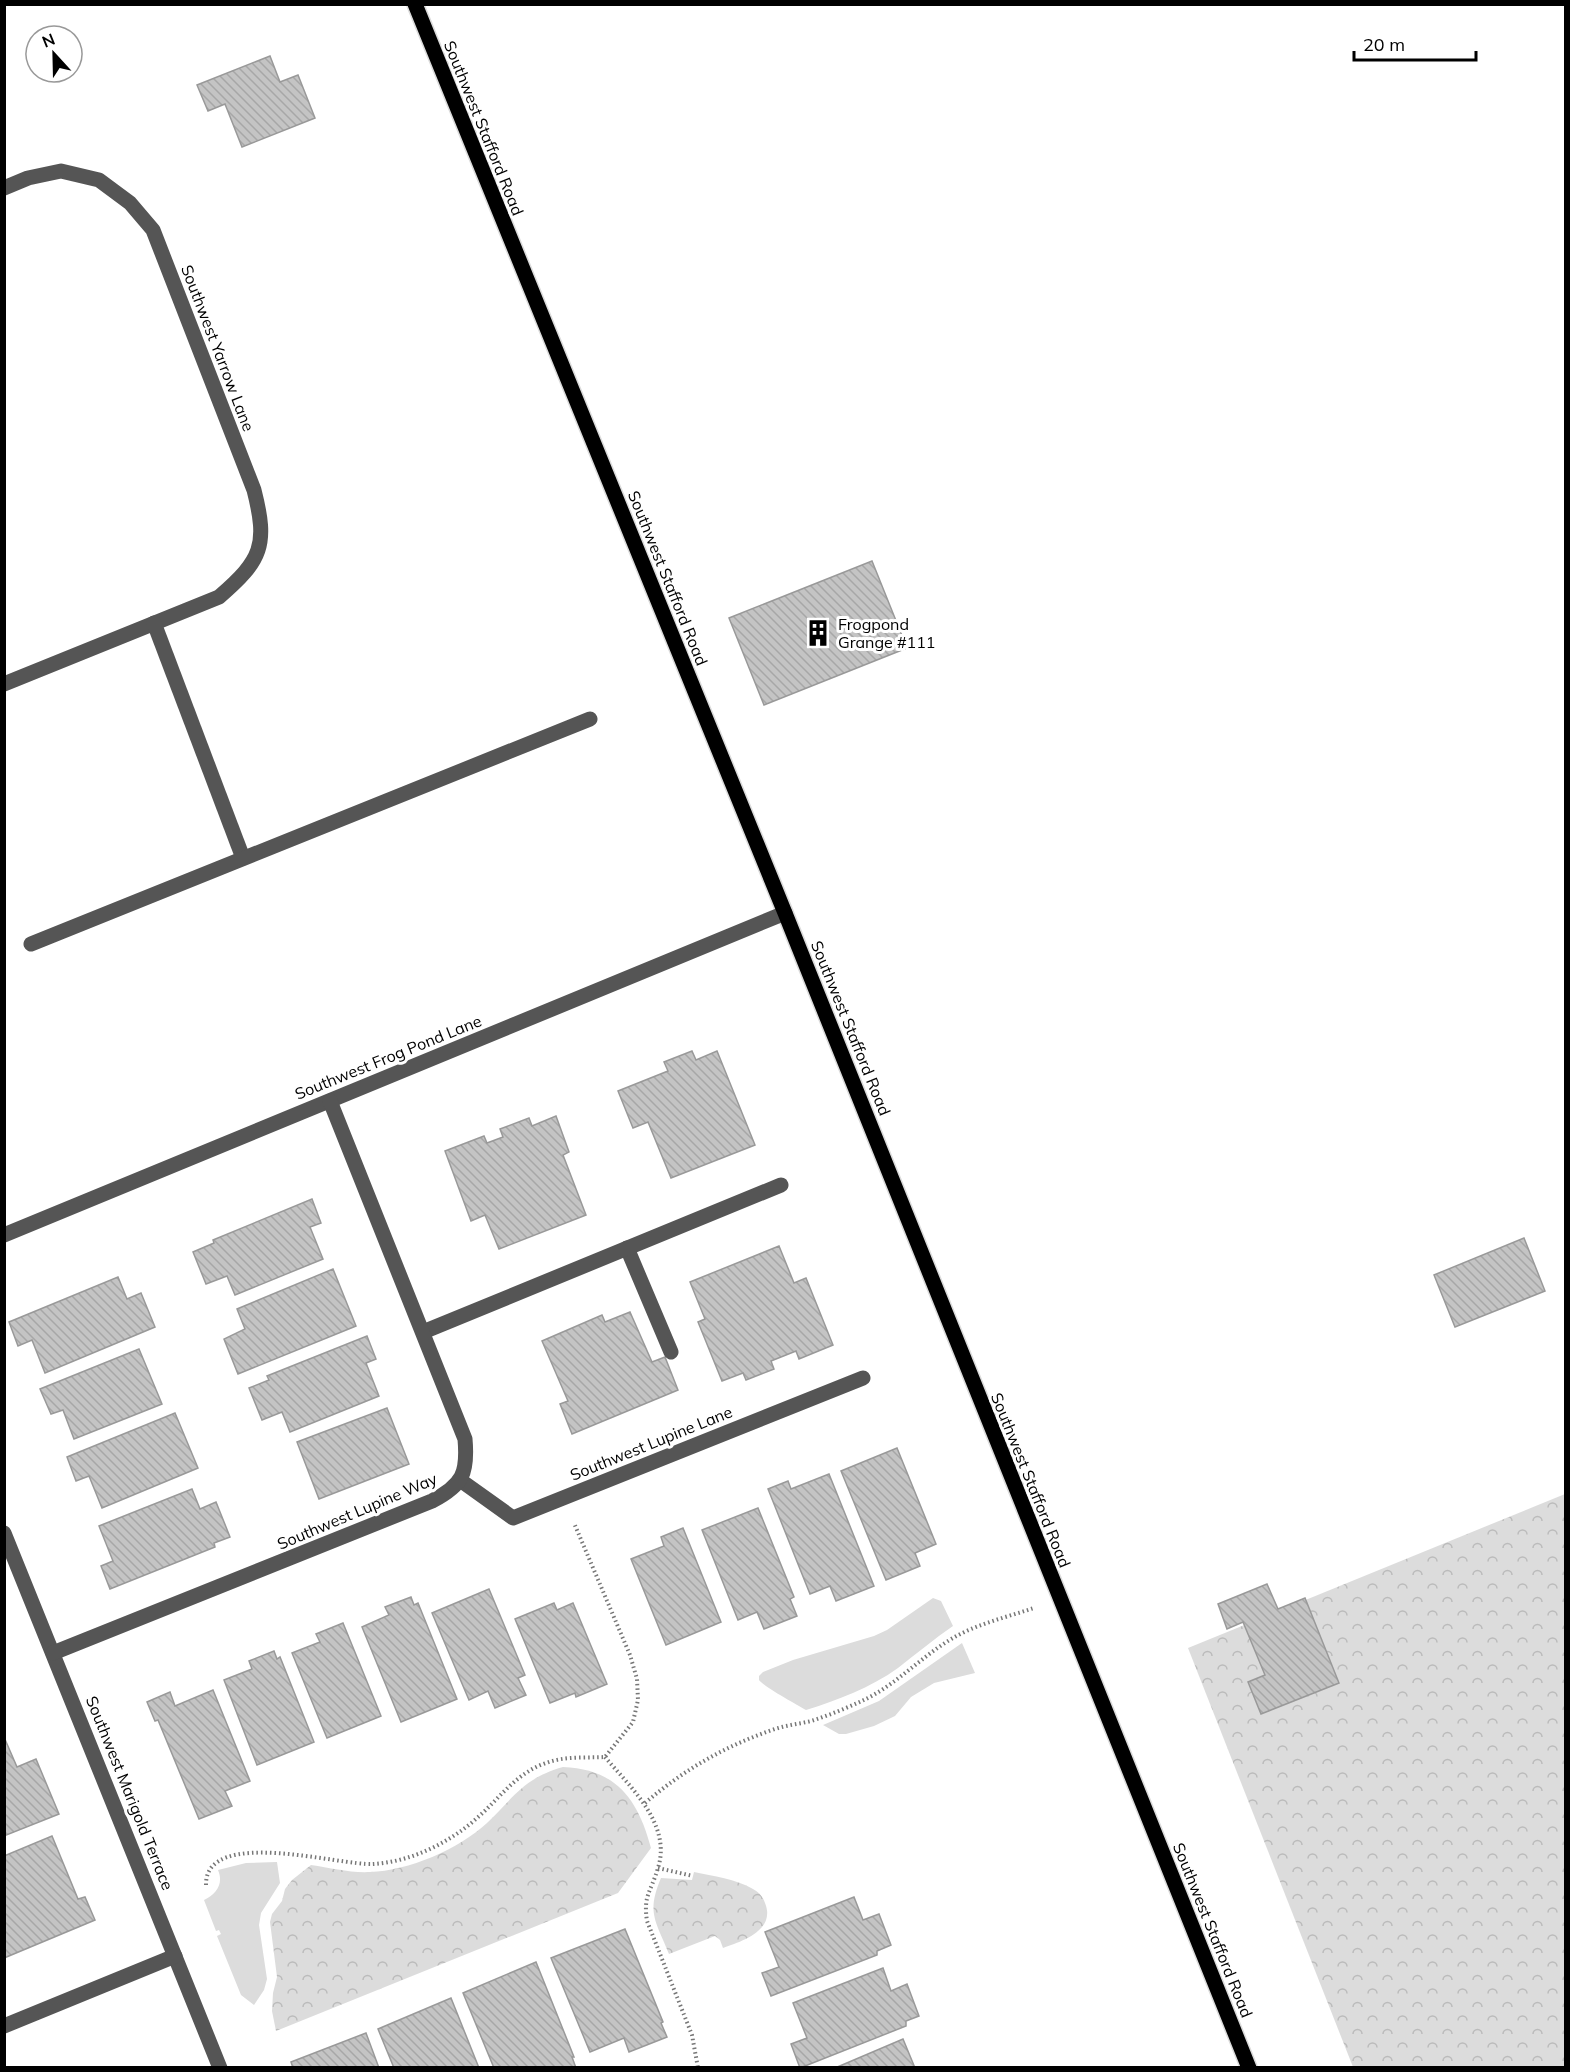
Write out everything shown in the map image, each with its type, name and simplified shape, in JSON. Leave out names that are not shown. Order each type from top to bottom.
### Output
[{"type":"main road","name":"Southwest Stafford Road","points":[[415,4],[786,913],[1249,2067]]},
{"type":"street","name":"Southwest Yarrow Lane","points":[[4,188],[28,178],[61,171],[99,180],[130,203],[153,230],[254,489],[262,519],[260,550],[242,577],[219,597],[154,623]]},
{"type":"street","points":[[4,684],[154,623],[243,858]]},
{"type":"street","points":[[30,944],[590,719]]},
{"type":"street","name":"Southwest Frog Pond Lane","points":[[4,1235],[786,913]]},
{"type":"street","name":"Southwest Lupine Way","points":[[53,1653],[432,1501],[449,1492],[460,1480],[467,1461],[465,1439],[330,1101]]},
{"type":"street","points":[[423,1332],[781,1185]]},
{"type":"street","points":[[627,1248],[671,1352]]},
{"type":"street","name":"Southwest Lupine Lane","points":[[460,1480],[513,1518],[863,1378]]},
{"type":"street","name":"Southwest Marigold Terrace","points":[[4,1533],[220,2067]]},
{"type":"street","points":[[4,2026],[175,1956]]},
{"type":"path","points":[[206,1885],[206,1875],[210,1867],[229,1857],[258,1852],[285,1853],[373,1864],[399,1860],[423,1852],[451,1838],[477,1819],[500,1794],[526,1772],[547,1762],[605,1757],[633,1722],[638,1700],[637,1679],[630,1655],[563,1498]]},
{"type":"path","points":[[645,1803],[670,1782],[701,1761],[737,1743],[850,1706],[896,1681],[926,1655],[953,1638],[969,1630],[1060,1599]]},
{"type":"path","points":[[605,1757],[645,1803],[658,1837],[661,1854],[645,1904],[647,1921],[692,2035],[698,2067]]},
{"type":"path","points":[[658,1868],[693,1876]]},
{"type":"green space","points":[[1565,1494],[1565,2067],[1353,2067],[1188,1648]]},
{"type":"green space","points":[[933,1598],[941,1601],[953,1626],[898,1668],[842,1698],[806,1710],[759,1680],[763,1672],[793,1660],[887,1630]]},
{"type":"green space","points":[[962,1643],[975,1673],[934,1683],[911,1697],[895,1716],[874,1726],[839,1734],[823,1725],[879,1701]]},
{"type":"green space","points":[[563,1767],[581,1769],[611,1781],[631,1801],[646,1831],[651,1848],[618,1893],[276,2031],[272,2011],[277,1977],[270,1922],[272,1914],[282,1901],[285,1889],[292,1880],[311,1865],[370,1872],[400,1868],[432,1857],[475,1833],[529,1783],[550,1771]]},
{"type":"green space","points":[[277,1862],[280,1883],[261,1913],[259,1925],[267,1979],[264,1990],[254,2005],[241,1995],[217,1936],[221,1934],[219,1930],[216,1931],[204,1900],[218,1888],[220,1875],[218,1870],[246,1863]]},
{"type":"green space","points":[[694,1872],[732,1880],[757,1892],[764,1901],[767,1912],[762,1927],[748,1938],[723,1948],[720,1940],[715,1936],[669,1954],[654,1917],[654,1900],[657,1890],[661,1878],[692,1880]]},
{"type":"building","points":[[270,56],[280,82],[298,75],[315,118],[242,147],[225,104],[208,111],[197,85]]},
{"type":"building","name":"Frogpond Grange #111","points":[[872,561],[907,648],[764,705],[729,618]]},
{"type":"building","points":[[692,1051],[696,1060],[717,1051],[755,1145],[671,1178],[648,1122],[633,1128],[618,1091],[668,1071],[664,1062]]},
{"type":"building","points":[[556,1116],[569,1152],[563,1155],[586,1215],[499,1249],[485,1215],[471,1221],[445,1151],[484,1136],[487,1143],[503,1137],[500,1129],[529,1118],[532,1126]]},
{"type":"building","points":[[312,1199],[321,1223],[310,1227],[323,1259],[235,1295],[227,1276],[206,1284],[193,1252],[214,1243],[213,1240]]},
{"type":"building","points":[[1524,1238],[1545,1291],[1455,1327],[1434,1275]]},
{"type":"building","points":[[779,1246],[794,1283],[806,1278],[833,1345],[799,1359],[796,1351],[771,1361],[774,1369],[746,1380],[743,1373],[722,1381],[698,1322],[705,1319],[690,1282]]},
{"type":"building","points":[[333,1269],[356,1326],[238,1374],[224,1339],[245,1329],[237,1309]]},
{"type":"building","points":[[118,1277],[127,1299],[141,1293],[155,1327],[45,1373],[32,1340],[18,1346],[9,1322]]},
{"type":"building","points":[[630,1312],[652,1362],[665,1357],[678,1390],[572,1434],[560,1404],[568,1401],[542,1341],[602,1315],[605,1322]]},
{"type":"building","points":[[367,1336],[376,1359],[366,1363],[379,1396],[290,1432],[282,1412],[262,1420],[249,1388],[269,1380],[267,1376]]},
{"type":"building","points":[[139,1349],[162,1404],[74,1439],[63,1410],[51,1414],[40,1389]]},
{"type":"building","points":[[387,1408],[409,1464],[319,1499],[297,1442]]},
{"type":"building","points":[[175,1413],[198,1468],[102,1508],[89,1476],[76,1481],[67,1457]]},
{"type":"building","points":[[897,1448],[936,1544],[915,1553],[920,1566],[886,1580],[841,1471]]},
{"type":"building","points":[[829,1474],[874,1586],[836,1601],[830,1586],[810,1594],[768,1489],[788,1481],[791,1489]]},
{"type":"building","points":[[192,1489],[200,1509],[216,1502],[230,1537],[214,1543],[215,1547],[110,1589],[101,1566],[113,1561],[99,1526]]},
{"type":"building","points":[[758,1508],[794,1597],[790,1599],[797,1616],[764,1629],[757,1612],[738,1620],[702,1530]]},
{"type":"building","points":[[683,1528],[721,1622],[666,1645],[631,1559],[664,1546],[661,1537]]},
{"type":"building","points":[[1267,1584],[1278,1609],[1305,1598],[1339,1683],[1261,1714],[1248,1682],[1265,1675],[1243,1622],[1227,1629],[1218,1604]]},
{"type":"building","points":[[489,1589],[525,1675],[518,1678],[526,1695],[495,1708],[488,1691],[469,1700],[432,1613]]},
{"type":"building","points":[[411,1597],[414,1605],[418,1603],[457,1699],[401,1722],[362,1627],[389,1615],[385,1607]]},
{"type":"building","points":[[554,1603],[557,1610],[573,1603],[607,1684],[576,1697],[575,1693],[550,1703],[515,1619]]},
{"type":"building","points":[[343,1623],[381,1716],[327,1738],[292,1653],[320,1642],[316,1634]]},
{"type":"building","points":[[274,1651],[277,1659],[280,1657],[314,1742],[257,1765],[224,1680],[252,1669],[249,1661]]},
{"type":"building","points":[[213,1690],[250,1781],[225,1791],[232,1806],[199,1819],[158,1720],[155,1721],[147,1702],[170,1692],[175,1706]]},
{"type":"building","points":[[4,1737],[17,1767],[36,1759],[59,1814],[4,1836]]},
{"type":"building","points":[[52,1836],[78,1899],[85,1897],[95,1920],[4,1958],[4,1856]]},
{"type":"building","points":[[854,1897],[863,1920],[879,1914],[891,1945],[877,1951],[877,1955],[771,1996],[762,1973],[779,1967],[765,1932]]},
{"type":"building","points":[[625,1929],[667,2037],[629,2052],[624,2038],[590,2052],[551,1958]]},
{"type":"building","points":[[536,1962],[574,2057],[572,2057],[576,2068],[494,2068],[463,1993]]},
{"type":"building","points":[[883,1968],[891,1991],[907,1984],[919,2016],[906,2021],[906,2026],[800,2068],[791,2044],[807,2038],[793,2003]]},
{"type":"building","points":[[451,1998],[479,2068],[394,2068],[378,2029]]},
{"type":"building","points":[[366,2033],[379,2068],[293,2068],[291,2062]]},
{"type":"building","points":[[903,2039],[915,2068],[835,2068]]},
{"type":"place","name":"Frogpond Grange #111","points":[[818,633]]}]
